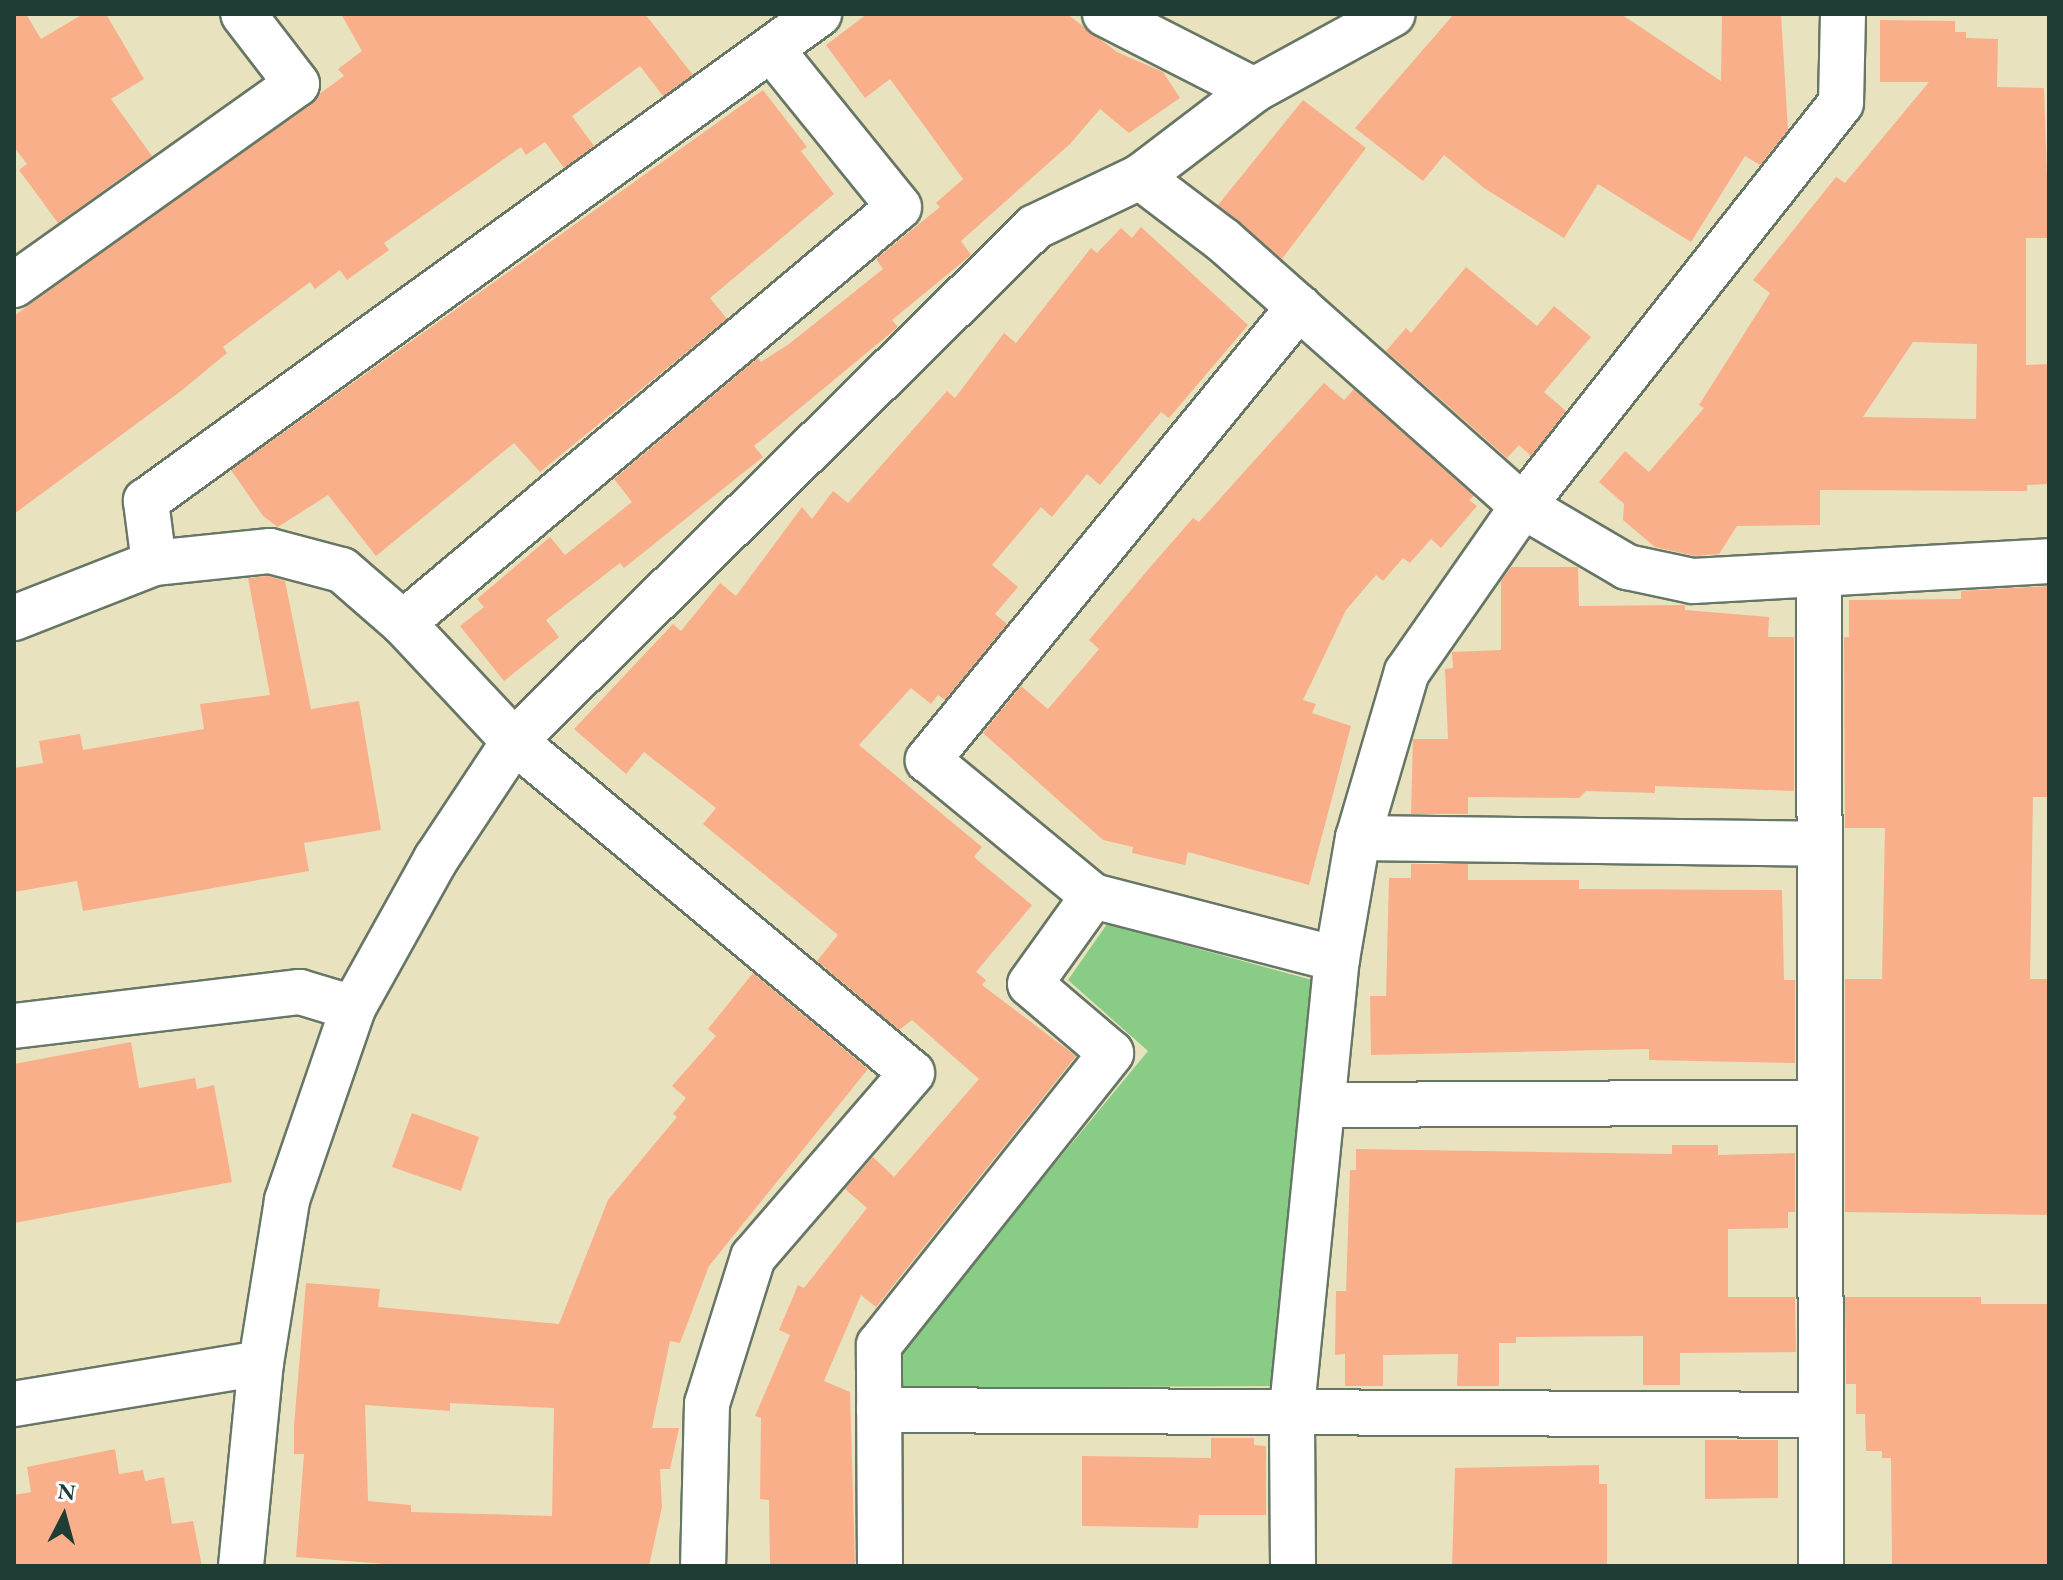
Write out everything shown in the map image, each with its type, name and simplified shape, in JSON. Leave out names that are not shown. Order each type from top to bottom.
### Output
[{"type":"street","points":[[14,285],[297,84],[243,14]]},
{"type":"street","points":[[154,563],[146,501],[819,14]]},
{"type":"street","points":[[1105,14],[1254,90]]},
{"type":"street","points":[[241,1566],[261,1363],[287,1200],[353,1008],[436,859],[514,741],[1035,227],[1140,177],[1254,90],[1393,14]]},
{"type":"street","points":[[1293,1566],[1292,1408],[1337,959],[1358,838],[1407,672],[1523,506],[1841,103],[1843,14]]},
{"type":"street","points":[[403,623],[899,207],[771,49]]},
{"type":"street","points":[[1140,177],[1299,307],[1523,506],[1627,567],[1693,581],[2049,561]]},
{"type":"street","points":[[1299,307],[928,760],[1093,896],[1337,959]]},
{"type":"street","points":[[14,618],[154,563],[270,551],[342,570],[403,623],[514,741],[912,1073],[753,1257],[707,1404],[703,1566]]},
{"type":"street","points":[[1819,574],[1821,1566]]},
{"type":"street","points":[[1358,838],[1819,844]]},
{"type":"street","points":[[880,1566],[879,1345],[1111,1053],[1030,984],[1093,896]]},
{"type":"street","points":[[14,1026],[300,992],[353,1008]]},
{"type":"street","points":[[1324,1105],[1820,1102]]},
{"type":"street","points":[[14,1404],[261,1363]]},
{"type":"street","points":[[879,1410],[1292,1408],[1821,1415]]},
{"type":"green space","points":[[1107,924],[1316,981],[1281,1386],[899,1388],[903,1348],[1148,1051],[1068,980]]},
{"type":"building","points":[[14,14],[26,14],[41,39],[83,14],[106,14],[144,79],[111,99],[152,156],[58,223],[19,170],[27,164],[14,147]]},
{"type":"building","points":[[341,14],[645,14],[693,75],[663,96],[640,66],[572,116],[594,146],[564,168],[545,142],[526,155],[521,147],[384,243],[389,250],[347,280],[340,270],[315,289],[310,282],[223,347],[227,353],[181,391],[14,514],[14,316],[344,76],[338,69],[362,51]]},
{"type":"building","points":[[867,14],[1067,14],[1117,52],[1163,72],[1180,98],[1129,133],[1100,109],[1070,144],[961,241],[971,255],[892,320],[898,327],[754,446],[763,457],[624,568],[620,563],[546,620],[559,637],[504,681],[460,626],[484,607],[477,599],[550,537],[565,555],[632,502],[614,479],[758,358],[761,362],[789,344],[883,269],[876,259],[940,207],[936,203],[963,179],[890,79],[865,98],[826,45]]},
{"type":"building","points":[[1454,14],[1621,14],[1721,81],[1722,14],[1781,14],[1788,130],[1760,165],[1745,156],[1691,242],[1598,184],[1564,238],[1484,188],[1444,155],[1423,181],[1355,128]]},
{"type":"building","points":[[1880,20],[1955,21],[1955,32],[1966,32],[1966,38],[1998,39],[1997,87],[2044,88],[2049,238],[2026,238],[2026,365],[2049,364],[2049,484],[2027,485],[2027,491],[1820,490],[1820,525],[1737,526],[1719,554],[1695,556],[1655,547],[1623,520],[1624,504],[1599,482],[1625,451],[1649,472],[1704,408],[1699,405],[1770,293],[1753,280],[1836,177],[1845,183],[1929,82],[1880,82]],"holes":[[[1913,342],[1977,344],[1976,419],[1863,417]]]},
{"type":"building","points":[[763,90],[807,147],[801,151],[834,194],[710,298],[727,319],[540,472],[514,443],[376,556],[328,495],[278,527],[263,516],[231,470]]},
{"type":"building","points":[[1303,100],[1366,148],[1282,259],[1218,205]]},
{"type":"building","points":[[1141,227],[1248,325],[1169,418],[1161,412],[1100,485],[1087,474],[1052,517],[1041,507],[992,565],[1018,587],[995,614],[1007,624],[945,700],[938,695],[931,704],[911,688],[859,745],[982,847],[974,857],[1032,905],[976,972],[986,980],[982,985],[1076,1056],[876,1307],[861,1295],[824,1381],[850,1392],[855,1566],[770,1566],[769,1500],[760,1499],[761,1418],[755,1416],[790,1335],[779,1330],[798,1285],[804,1288],[867,1208],[845,1189],[873,1157],[894,1177],[979,1079],[912,1020],[899,1030],[817,961],[838,935],[703,824],[716,808],[644,752],[626,774],[574,729],[673,624],[681,631],[720,583],[736,596],[802,507],[812,519],[833,491],[848,503],[947,391],[955,398],[1004,333],[1016,343],[1091,248],[1097,253],[1121,228],[1132,238]]},
{"type":"building","points":[[1466,267],[1537,326],[1554,306],[1591,337],[1544,392],[1566,411],[1531,456],[1519,445],[1507,458],[1386,351],[1406,328],[1411,333]]},
{"type":"building","points":[[1324,383],[1344,400],[1354,389],[1474,496],[1469,500],[1477,506],[1441,548],[1431,539],[1410,563],[1403,558],[1383,581],[1376,575],[1346,610],[1303,700],[1316,704],[1312,713],[1351,726],[1309,885],[1188,852],[1185,865],[1132,853],[1133,847],[1103,840],[983,733],[1021,686],[1048,709],[1099,649],[1089,640],[1152,565],[1193,518],[1199,522]]},
{"type":"building","points":[[1511,567],[1578,567],[1579,606],[1685,605],[1685,610],[1769,617],[1768,637],[1794,637],[1794,791],[1655,786],[1655,793],[1586,791],[1579,798],[1468,797],[1468,814],[1411,814],[1413,739],[1448,739],[1445,669],[1453,668],[1452,652],[1501,650],[1501,581]]},
{"type":"building","points":[[268,576],[285,581],[311,709],[359,701],[381,830],[304,843],[309,871],[83,911],[77,881],[14,892],[14,768],[43,763],[39,741],[80,734],[83,750],[204,729],[200,704],[270,695],[248,578]]},
{"type":"building","points":[[2049,586],[2049,797],[2033,797],[2030,979],[2049,979],[2049,1215],[1845,1212],[1845,979],[1882,979],[1885,828],[1845,828],[1844,637],[1849,637],[1849,600],[1961,599],[1961,591]]},
{"type":"building","points":[[1411,864],[1468,864],[1468,880],[1579,880],[1579,889],[1782,890],[1784,980],[1795,980],[1795,1063],[1649,1060],[1649,1049],[1371,1055],[1370,996],[1386,996],[1389,878],[1411,878]]},
{"type":"building","points":[[753,973],[868,1069],[709,1266],[680,1343],[670,1341],[652,1428],[679,1428],[670,1469],[660,1469],[662,1507],[649,1566],[412,1566],[296,1557],[304,1454],[294,1454],[294,1426],[306,1283],[380,1289],[378,1307],[559,1324],[608,1200],[677,1117],[673,1114],[686,1098],[672,1086],[716,1036],[708,1029]],"holes":[[[450,1403],[554,1408],[552,1516],[411,1512],[411,1505],[368,1501],[365,1405],[450,1411]]]},
{"type":"building","points":[[131,1042],[139,1088],[195,1078],[197,1089],[214,1085],[232,1182],[14,1223],[14,1064]]},
{"type":"building","points":[[412,1113],[479,1137],[461,1191],[392,1167]]},
{"type":"building","points":[[1672,1145],[1718,1145],[1718,1155],[1795,1153],[1795,1212],[1788,1212],[1788,1228],[1728,1229],[1728,1297],[1795,1297],[1796,1352],[1680,1353],[1680,1385],[1643,1385],[1643,1336],[1516,1337],[1516,1343],[1499,1343],[1499,1386],[1457,1386],[1458,1354],[1383,1355],[1383,1386],[1345,1386],[1345,1354],[1335,1355],[1336,1291],[1346,1291],[1350,1170],[1356,1170],[1356,1149],[1672,1154]]},
{"type":"building","points":[[1845,1297],[1981,1297],[1981,1304],[2049,1304],[2049,1566],[1892,1566],[1891,1458],[1882,1458],[1882,1451],[1866,1451],[1865,1414],[1856,1414],[1856,1384],[1846,1384]]},
{"type":"building","points":[[1211,1438],[1254,1438],[1254,1445],[1266,1446],[1266,1515],[1199,1515],[1198,1528],[1082,1526],[1082,1456],[1211,1458]]},
{"type":"building","points":[[1705,1440],[1778,1440],[1778,1498],[1705,1499]]},
{"type":"building","points":[[115,1449],[119,1474],[143,1470],[145,1481],[164,1477],[172,1524],[193,1521],[202,1566],[14,1566],[14,1495],[31,1492],[27,1467]]},
{"type":"building","points":[[1599,1465],[1599,1484],[1607,1484],[1607,1566],[1452,1566],[1455,1468]]}]
